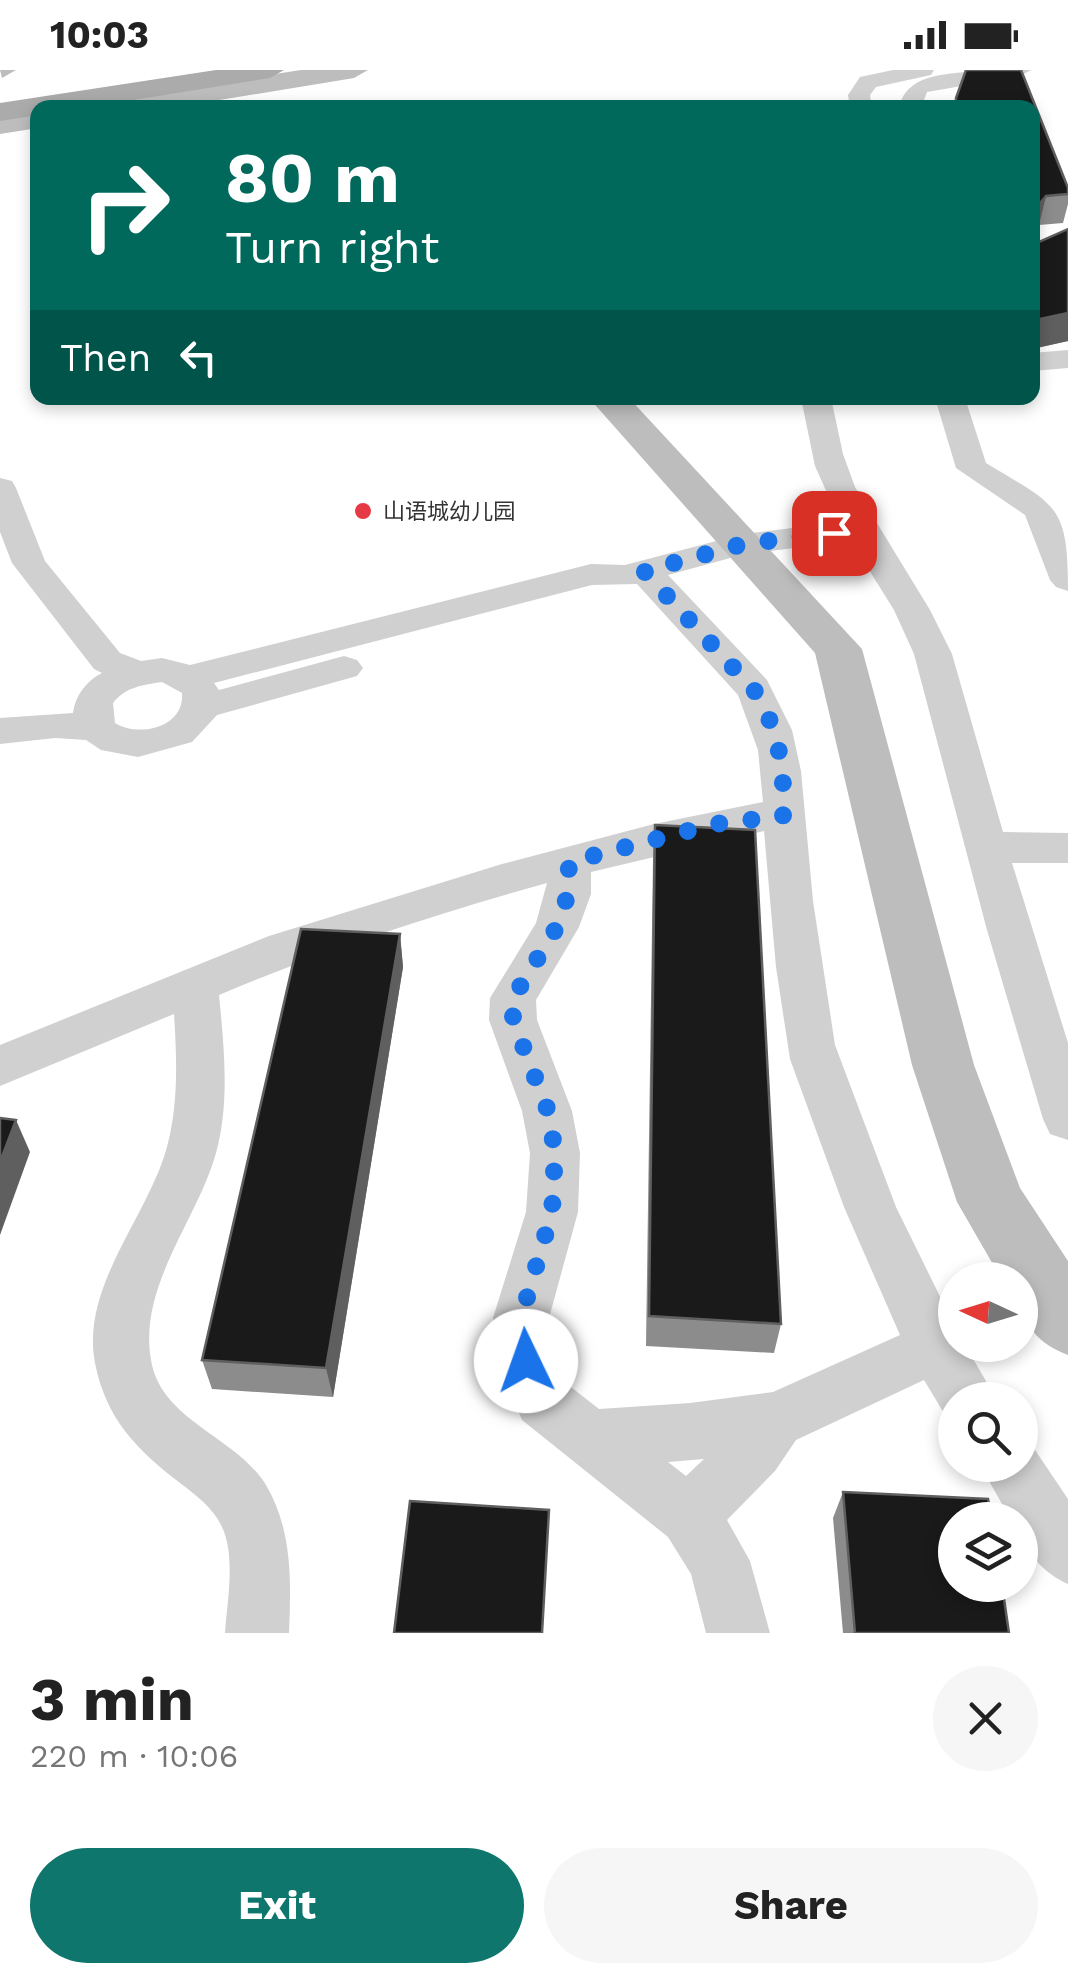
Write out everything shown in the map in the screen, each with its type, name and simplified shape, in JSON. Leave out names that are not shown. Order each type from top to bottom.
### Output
[{"type":"main road","points":[[0,90],[136,70]]},
{"type":"main road","points":[[77,100],[270,70]]},
{"type":"main road","points":[[193,100],[331,86],[354,70]]},
{"type":"main road","points":[[0,112],[30,107]]},
{"type":"main road","points":[[0,125],[30,121]]},
{"type":"main road","points":[[614,405],[838,649],[943,1065],[991,1202],[1068,1322]]},
{"type":"street","points":[[860,100],[868,82],[923,70]]},
{"type":"street","points":[[912,100],[920,88],[1020,70]]},
{"type":"street","points":[[1040,361],[1068,359]]},
{"type":"street","points":[[817,405],[823,439],[839,488],[927,637],[1068,1119]]},
{"type":"street","points":[[952,405],[972,468],[1040,510],[1068,580]]},
{"type":"street","points":[[0,488],[29,564],[121,742],[158,741],[190,724],[195,693]]},
{"type":"street","points":[[0,731],[162,670],[195,693],[607,596],[635,573],[743,544],[864,529]]},
{"type":"street","points":[[635,573],[754,690],[767,710],[779,744],[785,780],[783,816],[809,1037],[876,1227],[934,1347],[956,1382]]},
{"type":"street","points":[[0,1066],[285,948],[569,862],[714,824],[783,816]]},
{"type":"street","points":[[986,847],[1068,848]]},
{"type":"street","points":[[569,862],[568,894],[557,927],[513,998],[513,1020],[548,1111],[555,1152],[552,1212],[521,1318],[526,1361],[542,1400],[688,1516],[719,1561],[738,1633]]},
{"type":"street","points":[[196,985],[200,1098],[191,1152],[124,1312],[122,1358],[133,1398],[160,1434],[226,1485],[245,1507],[255,1548],[257,1633]]},
{"type":"street","points":[[590,1438],[690,1432],[776,1420],[934,1347]]},
{"type":"street","points":[[688,1516],[754,1450],[776,1420]]},
{"type":"street","points":[[1021,1482],[1068,1553]]},
{"type":"building","points":[[966,70],[1021,70],[1033,100],[956,100]]},
{"type":"building","points":[[1040,118],[1068,188],[1068,194],[1046,196],[1040,203]]},
{"type":"building","points":[[1068,229],[1068,313],[1040,319],[1040,241]]},
{"type":"building","points":[[655,825],[755,830],[781,1324],[649,1316]]},
{"type":"building","points":[[301,929],[400,934],[326,1368],[202,1360]]},
{"type":"building","points":[[0,1118],[16,1120],[0,1162]]},
{"type":"building","points":[[843,1492],[988,1499],[989,1502],[938,1502],[938,1602],[1004,1602],[1009,1633],[855,1633]]},
{"type":"building","points":[[410,1501],[549,1510],[542,1633],[394,1633]]},
{"type":"place","name":"山语城幼儿园","points":[[363,511]]},
{"type":"route","points":[[526,1361],[521,1318],[552,1212],[555,1152],[548,1111],[513,1020],[513,998],[557,927],[568,894],[569,862],[714,824],[783,816],[785,780],[779,744],[767,710],[754,690],[644,571],[743,544],[834,533]]}]
